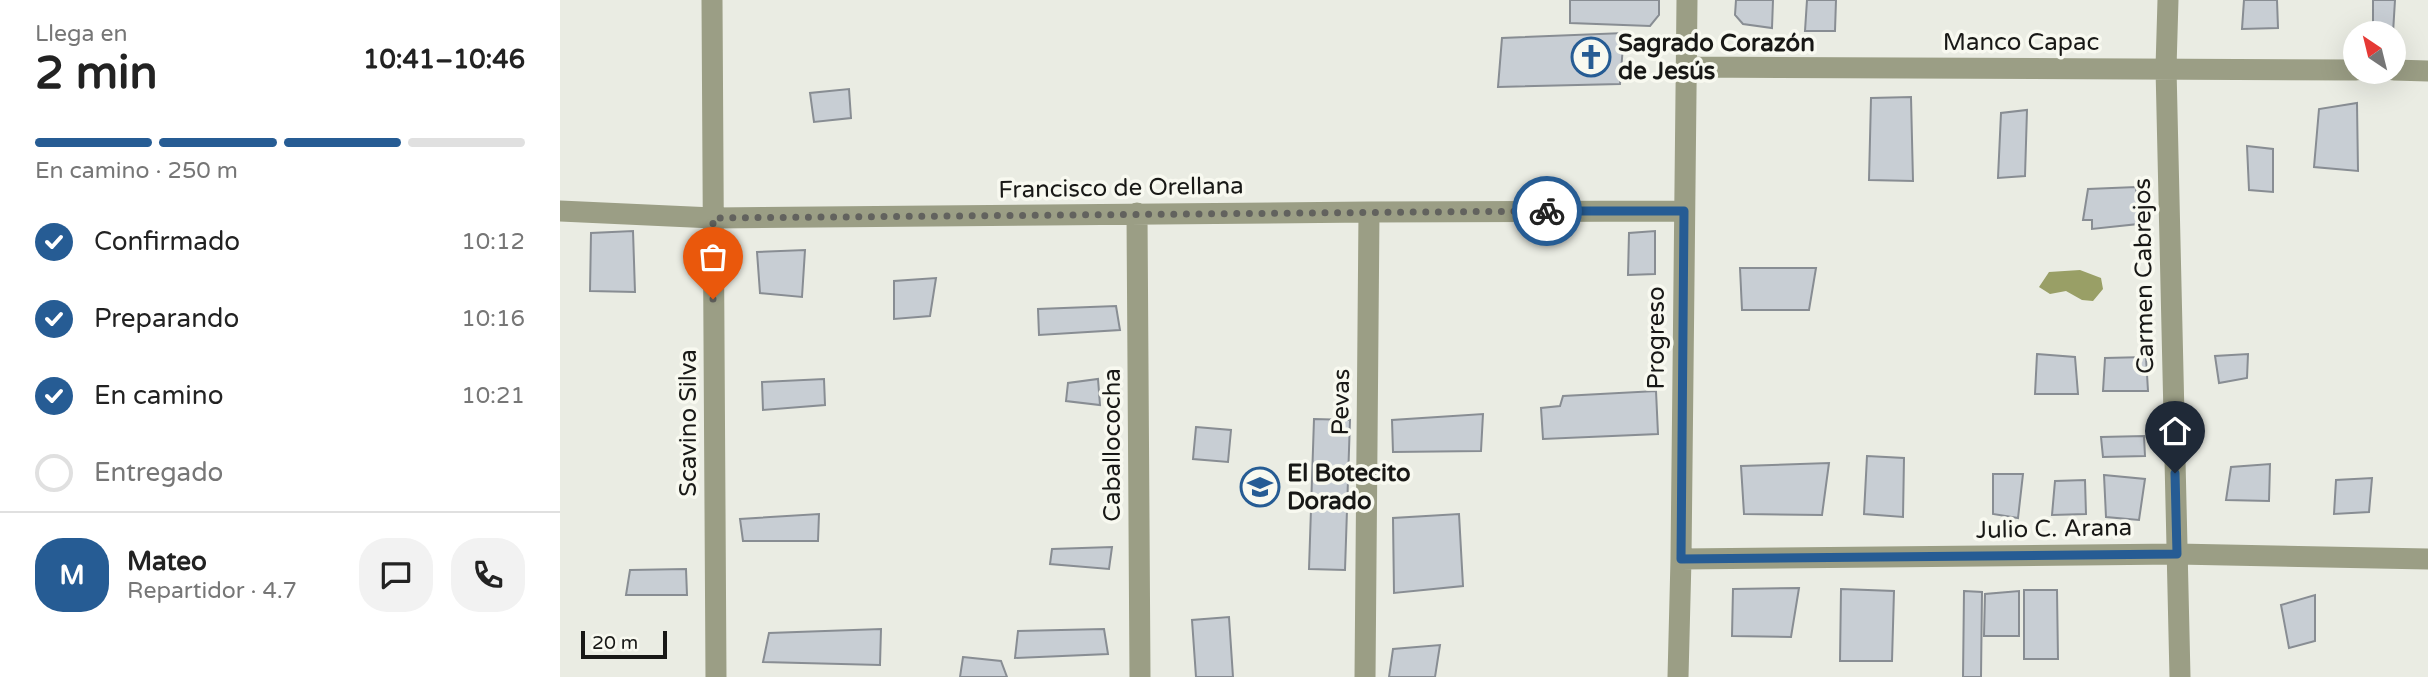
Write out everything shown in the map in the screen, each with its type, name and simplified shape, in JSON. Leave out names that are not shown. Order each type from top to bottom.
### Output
[{"type":"street","name":"Scavino Silva","points":[[712,0],[716,677]]},
{"type":"street","name":"Progreso","points":[[1678,677],[1687,0]]},
{"type":"street","name":"Carmen Cabrejos","points":[[2168,0],[2166,68],[2180,677]]},
{"type":"street","name":"Manco Capac","points":[[1686,67],[2343,70]]},
{"type":"street","points":[[2406,71],[2428,71]]},
{"type":"street","name":"Francisco de Orellana","points":[[560,211],[713,218],[1684,211]]},
{"type":"street","name":"Pevas","points":[[1365,677],[1369,212]]},
{"type":"street","name":"Caballococha","points":[[1137,214],[1140,677]]},
{"type":"street","name":"Julio C. Arana","points":[[1681,559],[2177,554],[2428,559]]},
{"type":"shaded area","points":[[2080,270],[2101,278],[2103,289],[2093,301],[2082,300],[2066,291],[2050,294],[2039,287],[2049,272]]},
{"type":"building","points":[[1570,0],[1659,0],[1659,15],[1650,26],[1570,23]]},
{"type":"building","points":[[1736,0],[1773,0],[1772,28],[1743,24],[1735,15]]},
{"type":"building","points":[[1807,0],[1836,0],[1835,31],[1805,31]]},
{"type":"building","points":[[2244,0],[2277,0],[2278,28],[2242,29]]},
{"type":"building","points":[[2373,0],[2395,0],[2394,21],[2373,21]]},
{"type":"building","points":[[1624,33],[1620,84],[1498,87],[1502,38]]},
{"type":"building","points":[[849,89],[851,118],[814,122],[810,93]]},
{"type":"building","points":[[1911,97],[1913,181],[1869,180],[1871,98]]},
{"type":"building","points":[[2357,103],[2358,171],[2314,167],[2319,109]]},
{"type":"building","points":[[2027,110],[2025,176],[1998,178],[2001,113]]},
{"type":"building","points":[[2247,146],[2273,149],[2273,192],[2249,190]]},
{"type":"building","points":[[2136,187],[2138,224],[2092,229],[2092,220],[2083,220],[2088,189]]},
{"type":"building","points":[[633,231],[635,292],[590,291],[591,233]]},
{"type":"building","points":[[1655,231],[1655,274],[1628,275],[1629,233]]},
{"type":"building","points":[[805,250],[802,297],[760,293],[757,252]]},
{"type":"building","points":[[1740,268],[1816,268],[1809,310],[1742,310]]},
{"type":"building","points":[[936,278],[930,316],[894,319],[894,281]]},
{"type":"building","points":[[1116,306],[1120,330],[1039,335],[1038,309]]},
{"type":"building","points":[[2037,354],[2075,357],[2078,394],[2035,394]]},
{"type":"building","points":[[2248,354],[2247,378],[2219,383],[2215,356]]},
{"type":"building","points":[[2146,357],[2148,391],[2103,391],[2105,358]]},
{"type":"building","points":[[824,379],[825,405],[763,410],[762,382]]},
{"type":"building","points":[[1098,379],[1100,405],[1066,401],[1068,383]]},
{"type":"building","points":[[1656,391],[1658,434],[1543,439],[1541,408],[1560,406],[1563,396]]},
{"type":"building","points":[[1483,414],[1481,451],[1393,452],[1392,420]]},
{"type":"building","points":[[1314,419],[1350,420],[1345,570],[1309,569]]},
{"type":"building","points":[[1196,427],[1231,430],[1228,462],[1193,459]]},
{"type":"building","points":[[2144,436],[2145,456],[2103,457],[2101,437]]},
{"type":"building","points":[[1867,456],[1904,458],[1903,517],[1864,514]]},
{"type":"building","points":[[1829,463],[1822,515],[1744,514],[1741,466]]},
{"type":"building","points":[[2270,464],[2269,501],[2226,500],[2231,467]]},
{"type":"building","points":[[1993,474],[2023,474],[2018,518],[1993,514]]},
{"type":"building","points":[[2104,475],[2145,479],[2139,520],[2106,517]]},
{"type":"building","points":[[2372,478],[2369,512],[2334,514],[2336,480]]},
{"type":"building","points":[[2085,480],[2086,514],[2052,515],[2055,481]]},
{"type":"building","points":[[819,514],[818,541],[743,541],[740,519]]},
{"type":"building","points":[[1459,514],[1463,586],[1394,593],[1393,518]]},
{"type":"building","points":[[1112,547],[1109,569],[1050,564],[1052,549]]},
{"type":"building","points":[[686,569],[687,595],[626,595],[630,570]]},
{"type":"building","points":[[1799,588],[1791,637],[1732,636],[1733,589]]},
{"type":"building","points":[[1841,589],[1894,591],[1892,661],[1840,661]]},
{"type":"building","points":[[2024,590],[2057,590],[2058,659],[2024,659]]},
{"type":"building","points":[[1964,591],[1982,592],[1981,677],[1963,677]]},
{"type":"building","points":[[2019,591],[2019,636],[1984,636],[1985,594]]},
{"type":"building","points":[[2315,595],[2315,641],[2289,648],[2281,605]]},
{"type":"building","points":[[1229,617],[1233,677],[1196,677],[1192,620]]},
{"type":"building","points":[[881,629],[880,665],[763,662],[769,633]]},
{"type":"building","points":[[1104,629],[1108,654],[1015,658],[1018,631]]},
{"type":"building","points":[[1440,645],[1435,677],[1389,677],[1393,649]]},
{"type":"building","points":[[963,657],[1001,661],[1007,677],[960,677]]},
{"type":"way so far","points":[[713,299],[713,218],[1547,211]]},
{"type":"place","name":"Sagrado Corazón de Jesús","points":[[1591,57]]},
{"type":"place","name":"El Botecito Dorado","points":[[1260,487]]},
{"type":"route","points":[[1547,211],[1684,211],[1681,559],[2177,554],[2175,473]]}]
